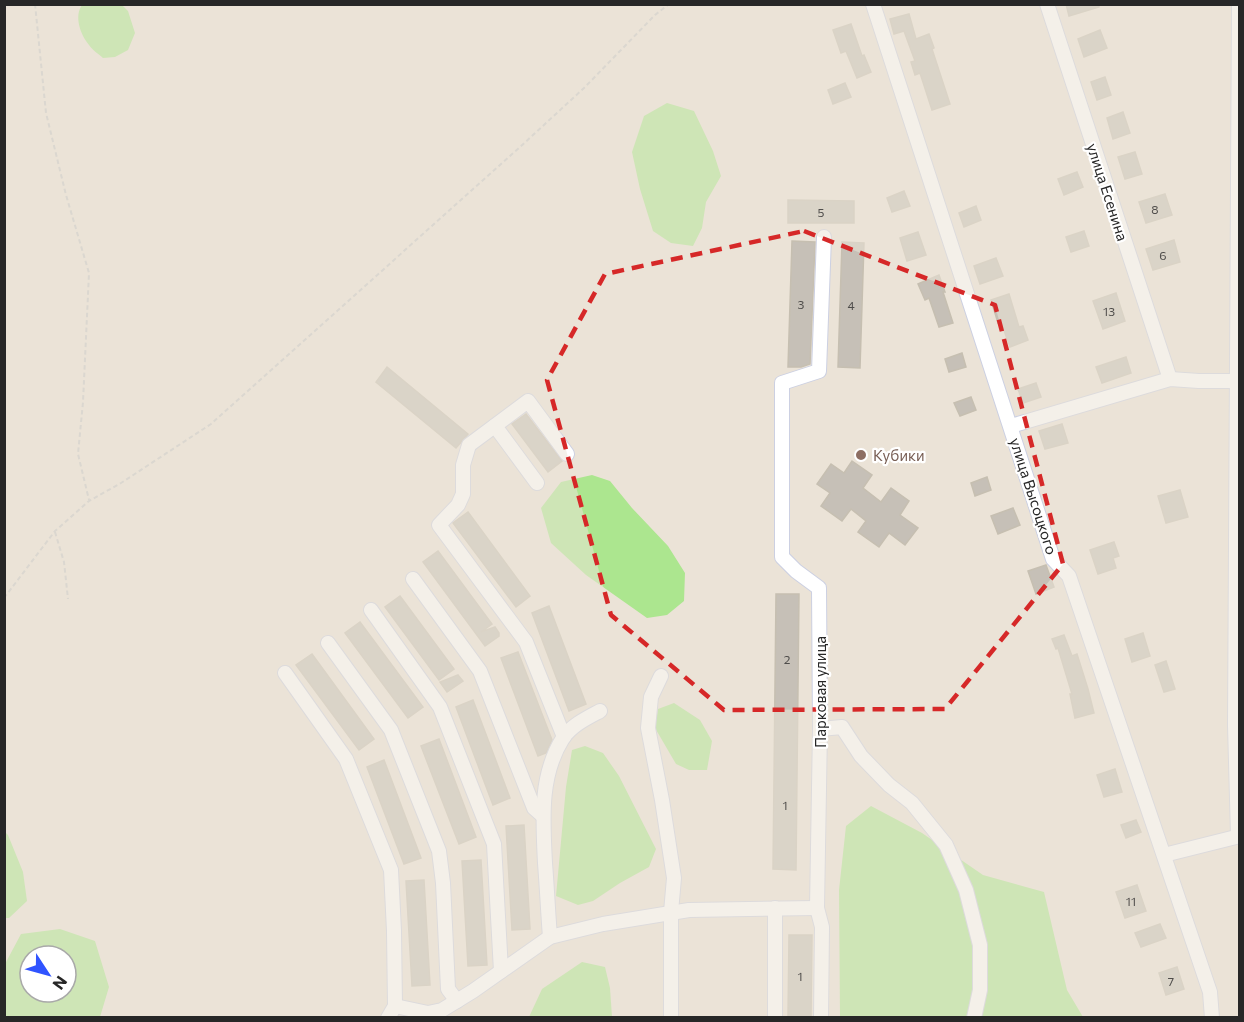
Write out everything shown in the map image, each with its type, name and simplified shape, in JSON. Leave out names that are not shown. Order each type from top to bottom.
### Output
[{"type":"street","name":"улица Высоцкого","points":[[873,4],[1053,559],[1069,576],[1210,992],[1212,1017]]},
{"type":"street","name":"улица Есенина","points":[[1047,4],[1170,379]]},
{"type":"street","points":[[1164,855],[1239,836],[1235,725],[1239,4]]},
{"type":"street","name":"Парковая улица","points":[[821,1017],[822,927],[817,908],[820,729],[819,588],[782,557],[782,383],[819,371],[824,237]]},
{"type":"street","points":[[1011,426],[1170,379],[1237,381]]},
{"type":"street","points":[[564,737],[526,642],[439,525],[458,505],[464,494],[463,465],[469,446],[528,401],[567,454]]},
{"type":"street","points":[[495,426],[537,483]]},
{"type":"street","points":[[413,579],[480,671],[534,808],[543,816]]},
{"type":"street","points":[[371,610],[440,706],[494,844],[501,971]]},
{"type":"street","points":[[328,643],[391,730],[439,852],[443,883],[448,989],[457,1001]]},
{"type":"street","points":[[285,673],[346,759],[391,870],[394,931],[392,1012],[428,1013],[442,1010],[550,937],[603,924],[689,910],[817,908]]},
{"type":"street","points":[[661,676],[651,697],[648,728],[674,878],[670,912],[671,1017]]},
{"type":"street","points":[[550,937],[543,816],[546,783],[564,737],[578,723],[600,711]]},
{"type":"street","points":[[820,729],[842,727],[861,756],[889,785],[912,803],[946,845],[966,890],[980,945],[980,990],[974,1017]]},
{"type":"street","points":[[775,908],[775,1017]]},
{"type":"path","points":[[35,4],[46,113],[66,195],[89,273],[83,402],[78,454],[89,501]]},
{"type":"path","points":[[4,598],[55,531],[89,501],[121,483],[211,424],[528,140],[584,88],[655,15],[669,4]]},
{"type":"path","points":[[55,531],[64,562],[68,599]]},
{"type":"highlighted area","points":[[804,231],[995,305],[1063,564],[945,709],[724,710],[611,615],[547,380],[605,274]]},
{"type":"green space","points":[[82,5],[122,5],[128,11],[135,33],[128,50],[115,57],[103,58],[92,49],[79,25],[78,14]]},
{"type":"green space","points":[[667,103],[694,111],[713,151],[721,176],[706,202],[702,228],[693,246],[671,243],[653,231],[632,152],[644,116]]},
{"type":"green space","points":[[592,475],[610,481],[668,546],[685,573],[684,601],[667,615],[647,618],[586,575],[551,543],[541,508],[561,482]]},
{"type":"green space","points":[[674,703],[700,720],[712,741],[707,770],[689,770],[676,764],[655,728],[658,709]]},
{"type":"green space","points":[[585,746],[603,753],[619,776],[656,849],[649,867],[593,901],[578,905],[556,896],[566,787],[572,750]]},
{"type":"green space","points":[[871,806],[922,833],[983,875],[1044,892],[1067,990],[1083,1017],[840,1018],[839,890],[846,826]]},
{"type":"green space","points":[[5,832],[23,872],[27,901],[9,918],[5,918]]},
{"type":"green space","points":[[60,929],[95,941],[109,987],[100,1017],[5,1017],[5,964],[21,934]]},
{"type":"green space","points":[[582,962],[605,967],[610,988],[612,1017],[529,1017],[542,989]]},
{"type":"building","points":[[1066,4],[1099,4],[1099,7],[1069,16]]},
{"type":"building","points":[[909,14],[916,39],[929,34],[950,104],[932,110],[920,73],[915,75],[911,62],[915,61],[904,31],[894,34],[890,19]]},
{"type":"building","points":[[851,24],[862,56],[864,55],[871,72],[857,78],[846,51],[841,53],[833,30]]},
{"type":"building","points":[[1100,30],[1107,48],[1084,57],[1078,39]]},
{"type":"building","points":[[1105,77],[1111,95],[1097,100],[1091,82]]},
{"type":"building","points":[[845,83],[851,97],[833,104],[828,90]]},
{"type":"building","points":[[1123,112],[1130,133],[1113,139],[1107,118]]},
{"type":"building","points":[[1135,152],[1142,174],[1125,179],[1118,157]]},
{"type":"building","points":[[1077,172],[1083,187],[1064,195],[1058,179]]},
{"type":"building","points":[[904,191],[910,206],[892,212],[887,198]]},
{"type":"building","points":[[1165,194],[1172,215],[1146,223],[1139,202]]},
{"type":"building","points":[[788,200],[854,201],[854,223],[788,223]]},
{"type":"building","points":[[976,206],[981,220],[964,227],[959,213]]},
{"type":"building","points":[[1084,231],[1089,246],[1071,252],[1066,237]]},
{"type":"building","points":[[918,232],[926,255],[907,261],[900,238]]},
{"type":"building","points":[[1174,240],[1180,262],[1153,270],[1146,249]]},
{"type":"building","points":[[792,241],[815,242],[810,364],[801,367],[788,367]]},
{"type":"building","points":[[842,242],[864,243],[860,368],[838,367]]},
{"type":"building","points":[[996,258],[1003,276],[980,284],[974,266]]},
{"type":"building","points":[[939,275],[953,323],[939,327],[929,298],[925,300],[918,284]]},
{"type":"building","points":[[1116,293],[1125,321],[1103,329],[1093,301]]},
{"type":"building","points":[[1009,294],[1019,327],[1023,326],[1028,340],[1010,347],[1001,322],[998,323],[991,300]]},
{"type":"building","points":[[962,353],[966,367],[949,372],[945,359]]},
{"type":"building","points":[[1126,357],[1131,373],[1102,383],[1096,367]]},
{"type":"building","points":[[387,367],[468,434],[456,448],[376,382]]},
{"type":"building","points":[[1036,383],[1041,397],[1023,403],[1018,389]]},
{"type":"building","points":[[971,397],[976,410],[960,416],[954,403]]},
{"type":"building","points":[[526,414],[562,461],[548,472],[512,424]]},
{"type":"building","points":[[1062,424],[1068,443],[1045,449],[1039,431]]},
{"type":"building","points":[[852,461],[872,475],[863,488],[881,502],[891,488],[909,501],[900,515],[918,528],[905,545],[889,533],[879,547],[858,532],[866,521],[851,509],[842,521],[821,506],[830,493],[817,484],[831,464],[844,473]]},
{"type":"building","points":[[987,477],[991,490],[975,496],[971,483]]},
{"type":"building","points":[[1180,490],[1188,517],[1166,523],[1158,496]]},
{"type":"building","points":[[1013,508],[1020,525],[998,534],[991,516]]},
{"type":"building","points":[[468,512],[530,596],[516,607],[453,523]]},
{"type":"building","points":[[1114,542],[1119,556],[1113,558],[1116,568],[1098,574],[1090,550]]},
{"type":"building","points":[[438,551],[492,624],[481,632],[495,627],[499,633],[499,636],[485,646],[423,562]]},
{"type":"building","points":[[1046,565],[1054,587],[1036,594],[1028,571]]},
{"type":"building","points":[[776,594],[799,594],[796,870],[773,869]]},
{"type":"building","points":[[400,596],[454,669],[439,680],[385,607]]},
{"type":"building","points":[[549,606],[586,704],[569,711],[532,613]]},
{"type":"building","points":[[360,622],[423,707],[408,718],[345,633]]},
{"type":"building","points":[[1143,633],[1150,656],[1132,662],[1125,639]]},
{"type":"building","points":[[1064,635],[1072,656],[1077,654],[1094,713],[1075,718],[1070,694],[1072,694],[1058,648],[1056,649],[1052,639]]},
{"type":"building","points":[[518,652],[552,740],[546,753],[538,756],[501,658]]},
{"type":"building","points":[[312,654],[374,739],[359,750],[296,665]]},
{"type":"building","points":[[1166,661],[1175,689],[1164,692],[1155,665]]},
{"type":"building","points":[[458,675],[463,681],[447,692],[440,682]]},
{"type":"building","points":[[473,700],[510,798],[493,805],[456,707]]},
{"type":"building","points":[[439,739],[476,837],[459,844],[421,746]]},
{"type":"building","points":[[384,760],[421,858],[404,864],[367,767]]},
{"type":"building","points":[[1115,769],[1122,792],[1104,797],[1097,775]]},
{"type":"building","points":[[1136,820],[1141,832],[1126,838],[1121,825]]},
{"type":"building","points":[[524,825],[530,929],[512,930],[506,826]]},
{"type":"building","points":[[481,860],[487,965],[468,966],[462,861]]},
{"type":"building","points":[[424,880],[430,985],[412,986],[406,881]]},
{"type":"building","points":[[1137,885],[1146,911],[1125,918],[1116,892]]},
{"type":"building","points":[[1160,924],[1166,938],[1141,947],[1135,933]]},
{"type":"building","points":[[789,935],[812,935],[811,1017],[788,1017]]},
{"type":"building","points":[[1177,967],[1184,989],[1166,995],[1159,973]]},
{"type":"place","name":"Кубики","points":[[861,455]]}]
